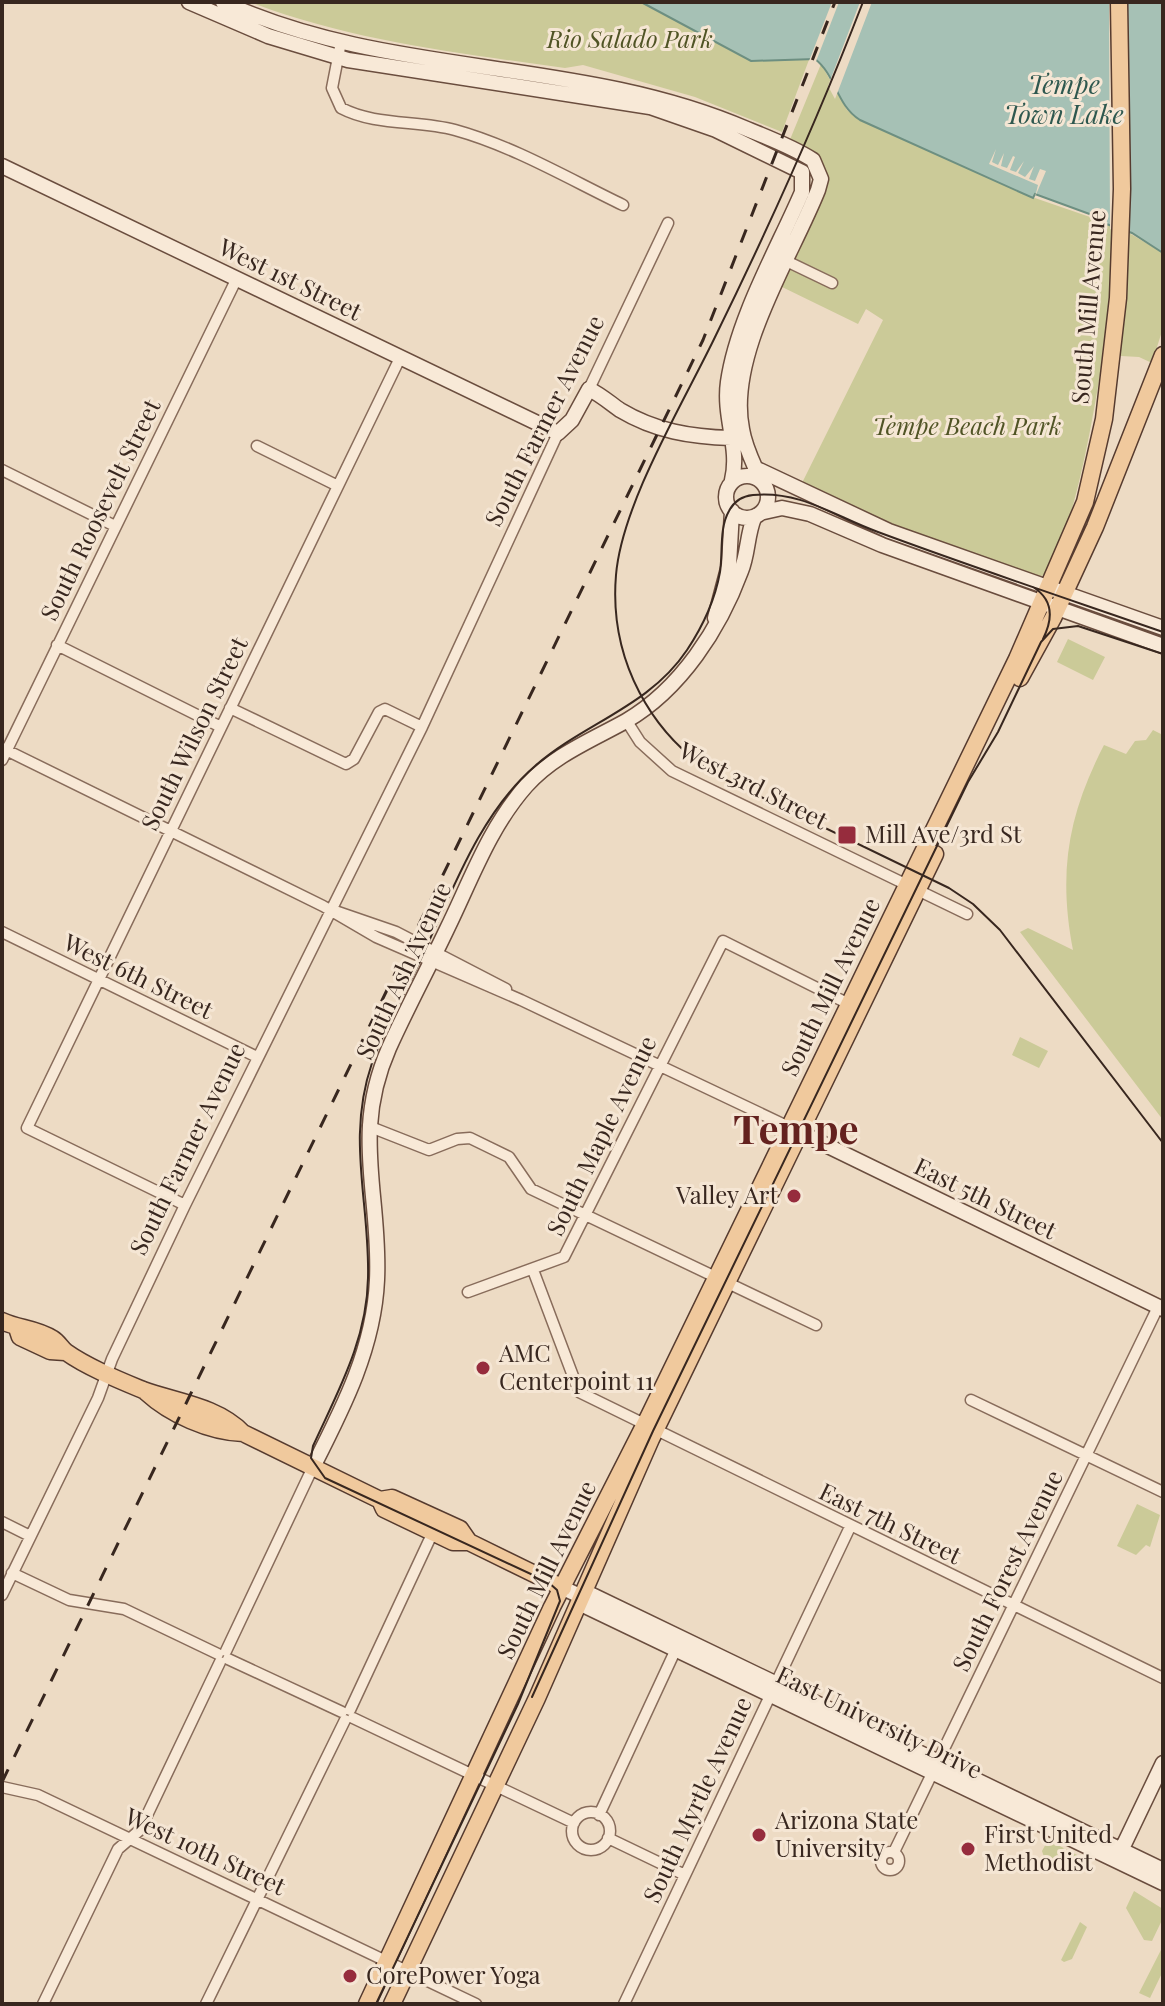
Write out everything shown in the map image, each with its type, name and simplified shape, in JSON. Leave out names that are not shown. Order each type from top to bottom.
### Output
[{"type":"main road","points":[[189,2],[268,36],[337,57],[633,103],[691,120],[793,164],[804,178],[802,192],[745,368],[740,412],[747,451]]},
{"type":"main road","points":[[223,2],[270,21],[341,42],[649,94],[715,115],[800,152],[815,163],[820,183],[735,352],[726,397],[729,433],[736,461],[725,498],[732,511],[759,515],[782,508],[801,511],[900,552],[1163,628]]},
{"type":"main road","name":"South Mill Avenue","points":[[1054,598],[1085,502],[1102,431],[1111,357],[1121,226],[1119,2]]},
{"type":"main road","name":"West 1st Street","points":[[2,166],[558,433]]},
{"type":"main road","name":"South Mill Avenue","points":[[795,1130],[848,1036],[914,888],[1054,598],[1152,386],[1163,355]]},
{"type":"main road","points":[[589,389],[614,403],[621,402],[672,425],[737,432],[768,495],[759,515]]},
{"type":"main road","name":"South Farmer Avenue","points":[[558,433],[572,420],[589,389]]},
{"type":"main road","points":[[732,480],[747,475],[761,478],[826,501],[882,528],[956,555],[1163,646]]},
{"type":"main road","name":"South Ash Avenue","points":[[715,622],[729,565],[732,511]]},
{"type":"main road","name":"South Ash Avenue","points":[[313,1467],[358,1371],[374,1310],[377,1277],[367,1163],[368,1126],[380,1068],[487,843],[528,784],[579,743],[651,704],[684,671],[715,622],[723,615],[759,515]]},
{"type":"main road","points":[[900,552],[908,547],[942,559],[956,555]]},
{"type":"main road","name":"South Mill Avenue","points":[[367,2004],[475,1776],[535,1640],[650,1429],[795,1130],[849,1004],[914,888]]},
{"type":"main road","points":[[848,1036],[846,1026],[853,1010],[849,1004]]},
{"type":"main road","name":"East 5th Street","points":[[795,1130],[1160,1308]]},
{"type":"main road","points":[[10,1324],[34,1330],[54,1340],[65,1352],[145,1391],[161,1406],[226,1433],[243,1433],[380,1500],[392,1498],[460,1529],[469,1542]]},
{"type":"main road","name":"South Mill Avenue","points":[[392,2004],[495,1786],[650,1429]]},
{"type":"main road","points":[[380,1500],[384,1509],[453,1542],[469,1542],[563,1588]]},
{"type":"main road","name":"East University Drive","points":[[563,1588],[580,1596],[590,1594],[773,1689],[1118,1855],[1163,1883]]},
{"type":"main road","name":"East University Drive","points":[[580,1596],[585,1606],[676,1649],[773,1689]]},
{"type":"main road","points":[[1118,1855],[1163,1763]]},
{"type":"main road","name":"East University Drive","points":[[1118,1855],[1163,1870]]},
{"type":"street","points":[[341,42],[332,88],[338,104],[345,110],[376,119],[444,128],[479,138],[623,205]]},
{"type":"street","name":"South Farmer Avenue","points":[[589,389],[668,223]]},
{"type":"street","points":[[781,258],[832,283]]},
{"type":"street","name":"South Roosevelt Street","points":[[4,753],[237,278]]},
{"type":"street","name":"South Wilson Street","points":[[185,1205],[27,1128],[400,358]]},
{"type":"street","name":"South Farmer Avenue","points":[[2,1595],[185,1205],[422,727],[558,433]]},
{"type":"street","points":[[257,446],[338,486]]},
{"type":"street","points":[[2,470],[115,526]]},
{"type":"street","points":[[57,645],[221,727]]},
{"type":"street","points":[[230,708],[346,764],[354,759],[379,712],[385,709],[422,727]]},
{"type":"street","name":"West 3rd Street","points":[[626,720],[640,742],[672,771],[967,914]]},
{"type":"street","points":[[4,753],[270,877],[376,937],[434,957],[795,1130]]},
{"type":"street","name":"West 6th Street","points":[[2,932],[257,1057]]},
{"type":"street","name":"South Maple Avenue","points":[[468,1292],[564,1257],[723,941],[849,1004]]},
{"type":"street","points":[[368,1126],[429,1150],[457,1139],[470,1138],[509,1157],[531,1189],[816,1325]]},
{"type":"street","name":"East 7th Street","points":[[533,1270],[575,1387],[650,1429],[1163,1678]]},
{"type":"street","name":"South Forest Avenue","points":[[894,1852],[1160,1308]]},
{"type":"street","points":[[971,1400],[1163,1492]]},
{"type":"street","name":"South Ash Avenue","points":[[43,2004],[118,1849],[140,1830],[313,1467]]},
{"type":"street","points":[[2,1522],[30,1536]]},
{"type":"street","name":"South Myrtle Avenue","points":[[624,2004],[850,1527]]},
{"type":"street","points":[[206,2004],[433,1532]]},
{"type":"street","points":[[12,1573],[69,1600],[124,1609],[574,1823]]},
{"type":"street","points":[[599,1815],[676,1649]]},
{"type":"street","name":"West 10th Street","points":[[2,1787],[31,1792],[476,2004]]},
{"type":"street","points":[[582,1814],[599,1815],[607,1822],[608,1838],[595,1849],[583,1848],[574,1840],[574,1823],[582,1814]]},
{"type":"street","points":[[608,1838],[685,1875]]},
{"type":"green space","name":"Rio Salado Park","points":[[250,2],[641,2],[737,54],[777,61],[810,57],[782,132],[695,97],[583,65],[565,68],[405,44],[327,27]]},
{"type":"green space","name":"Tempe Beach Park","points":[[821,64],[847,110],[860,120],[1032,197],[1119,227],[1163,253],[1163,328],[1152,363],[1139,357],[1103,355],[1089,438],[1072,510],[1051,565],[1039,578],[939,547],[801,485],[883,320],[866,309],[858,324],[780,286],[825,181],[789,142]]},
{"type":"green space","points":[[1068,639],[1105,657],[1093,680],[1057,662]]},
{"type":"green space","points":[[1153,730],[1163,735],[1163,1120],[1020,932],[1028,928],[1073,950],[1066,895],[1067,869],[1069,844],[1082,796],[1104,745],[1126,754],[1135,741],[1146,740]]},
{"type":"green space","points":[[1020,1037],[1048,1051],[1039,1068],[1012,1055]]},
{"type":"green space","points":[[1137,1504],[1160,1515],[1150,1547],[1146,1545],[1136,1555],[1117,1546]]},
{"type":"green space","points":[[1048,1840],[1083,1858],[1078,1870],[1044,1857],[1042,1851]]},
{"type":"green space","points":[[1134,1891],[1163,1909],[1163,1918],[1152,1941],[1144,1940],[1126,1908]]},
{"type":"green space","points":[[1080,1922],[1087,1927],[1072,1959],[1064,1962],[1061,1960]]},
{"type":"green space","points":[[1163,1946],[1163,1971],[1150,1998],[1139,1993]]},
{"type":"water","name":"Tempe Town Lake","points":[[641,2],[1163,2],[1163,253],[1132,233],[1095,220],[1095,216],[1035,194],[1033,198],[860,120],[846,106],[828,73],[815,59],[751,61]]},
{"type":"pier","points":[[832,2],[839,2],[815,64],[809,61]]},
{"type":"pier","points":[[860,2],[872,2],[835,99],[828,86]]},
{"type":"pier","points":[[1109,2],[1127,2],[1128,236],[1110,229]]},
{"type":"pier","points":[[996,149],[992,162],[998,165],[1004,153],[1001,166],[1007,168],[1013,156],[1010,170],[1016,172],[1024,161],[1018,173],[1025,177],[1034,166],[1029,179],[1035,181],[1040,169],[1046,171],[1035,197],[1038,185],[989,164]]},
{"type":"tram line","points":[[863,2],[775,211],[642,485],[621,547],[616,575],[619,636],[627,665],[655,718],[696,761],[722,778],[949,888],[973,904],[1000,930],[1163,1143]]},
{"type":"tram line","points":[[376,2004],[518,1704],[560,1601],[557,1590],[548,1582],[325,1478],[311,1458],[313,1446],[350,1365],[366,1301],[368,1250],[360,1144],[364,1091],[382,1038],[481,833],[515,786],[535,766],[635,700],[672,670],[703,622],[715,593],[726,518],[733,504],[746,497],[770,495],[802,501],[913,545],[1163,632]]},
{"type":"tram line","points":[[1033,587],[1045,598],[1050,610],[1043,639]]},
{"type":"tram line","points":[[532,1697],[653,1431],[968,782],[998,732],[1041,642],[1053,629],[1078,626],[1163,654]]},
{"type":"railway","points":[[2,1782],[703,340],[835,2]]},
{"type":"place","name":"Mill Ave/3rd St","points":[[847,835]]},
{"type":"place","name":"Valley Art","points":[[794,1196]]},
{"type":"place","name":"AMC Centerpoint 11","points":[[483,1368]]},
{"type":"place","name":"Arizona State University","points":[[759,1835]]},
{"type":"place","name":"First United Methodist","points":[[968,1849]]},
{"type":"place","name":"CorePower Yoga","points":[[350,1976]]},
{"type":"district","name":"Tempe","points":[[796,1130]]}]
